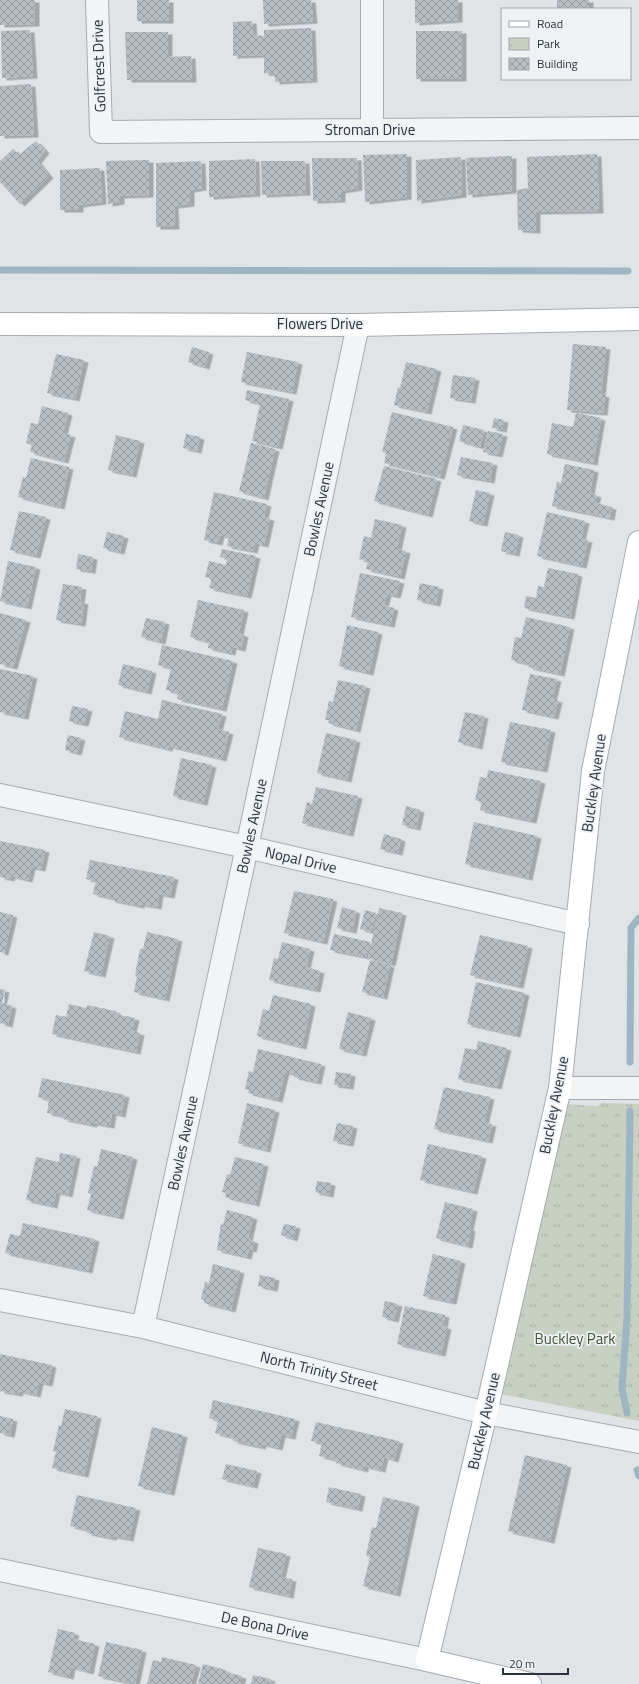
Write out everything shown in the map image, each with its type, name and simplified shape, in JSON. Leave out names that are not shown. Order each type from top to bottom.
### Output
[{"type":"street","name":"Golfcrest Drive","points":[[97,0],[101,132]]},
{"type":"street","points":[[372,0],[372,130]]},
{"type":"street","name":"Stroman Drive","points":[[101,132],[639,128]]},
{"type":"street","name":"Flowers Drive","points":[[0,326],[358,324],[639,319]]},
{"type":"street","name":"Bowles Avenue","points":[[143,1327],[358,324]]},
{"type":"street","name":"Buckley Avenue","points":[[427,1660],[486,1413],[560,1088],[593,771],[639,542]]},
{"type":"street","name":"Nopal Drive","points":[[0,795],[247,847],[578,924]]},
{"type":"street","points":[[560,1088],[639,1088]]},
{"type":"street","name":"North Trinity Street","points":[[0,1300],[143,1327],[486,1413],[639,1442]]},
{"type":"street","name":"De Bona Drive","points":[[0,1570],[427,1660],[530,1684]]},
{"type":"green space","name":"Buckley Park","points":[[601,1103],[639,1104],[639,1421],[500,1394],[562,1104],[598,1106]]},
{"type":"building","points":[[0,0],[35,0],[35,24],[0,25]]},
{"type":"building","points":[[137,0],[169,0],[169,21],[137,21]]},
{"type":"building","points":[[263,0],[311,0],[313,21],[264,24]]},
{"type":"building","points":[[415,0],[458,0],[458,20],[415,23]]},
{"type":"building","points":[[557,0],[589,0],[589,8],[557,8]]},
{"type":"building","points":[[252,21],[253,35],[264,36],[264,30],[311,28],[313,80],[275,82],[275,74],[264,73],[264,55],[233,56],[233,22]]},
{"type":"building","points":[[30,30],[33,76],[2,78],[1,31]]},
{"type":"building","points":[[416,31],[462,31],[462,79],[416,79]]},
{"type":"building","points":[[125,32],[168,32],[168,57],[191,56],[192,80],[127,80]]},
{"type":"building","points":[[31,84],[34,135],[0,136],[0,86]]},
{"type":"building","points":[[36,141],[45,151],[37,161],[49,176],[20,204],[0,182],[0,161],[13,149],[19,155]]},
{"type":"building","points":[[407,154],[407,197],[365,202],[363,155]]},
{"type":"building","points":[[597,154],[599,211],[536,212],[536,231],[518,230],[517,190],[528,188],[527,157]]},
{"type":"building","points":[[512,156],[512,191],[468,195],[466,158]]},
{"type":"building","points":[[461,157],[462,195],[417,201],[416,160]]},
{"type":"building","points":[[312,158],[357,158],[358,188],[341,191],[341,200],[313,201]]},
{"type":"building","points":[[255,159],[256,194],[209,197],[209,161]]},
{"type":"building","points":[[149,160],[149,195],[120,196],[120,202],[108,204],[106,161]]},
{"type":"building","points":[[201,161],[202,188],[190,190],[190,204],[174,206],[175,227],[156,227],[156,163]]},
{"type":"building","points":[[261,161],[305,161],[306,193],[262,195]]},
{"type":"building","points":[[100,168],[102,202],[79,205],[79,210],[60,210],[60,170]]},
{"type":"building","points":[[573,344],[606,347],[601,394],[605,395],[603,413],[567,410]]},
{"type":"building","points":[[192,347],[209,352],[205,367],[188,362]]},
{"type":"building","points":[[247,352],[298,362],[292,392],[241,382]]},
{"type":"building","points":[[56,354],[84,360],[75,399],[47,393]]},
{"type":"building","points":[[406,362],[437,369],[427,412],[394,405],[398,387],[400,388]]},
{"type":"building","points":[[453,375],[475,378],[471,401],[450,398]]},
{"type":"building","points":[[247,390],[289,399],[278,447],[252,441],[260,404],[245,400]]},
{"type":"building","points":[[42,406],[68,413],[63,433],[71,435],[64,461],[30,452],[32,445],[26,443],[31,423],[38,424]]},
{"type":"building","points":[[392,412],[453,427],[440,477],[384,463],[386,453],[382,452]]},
{"type":"building","points":[[576,413],[601,418],[593,463],[547,454],[552,423],[573,427]]},
{"type":"building","points":[[494,418],[504,420],[502,430],[492,428]]},
{"type":"building","points":[[463,425],[484,430],[480,447],[459,441]]},
{"type":"building","points":[[488,431],[503,434],[498,455],[483,452]]},
{"type":"building","points":[[186,434],[200,437],[197,451],[183,448]]},
{"type":"building","points":[[116,435],[140,441],[132,475],[108,470]]},
{"type":"building","points":[[251,443],[275,449],[264,498],[239,491]]},
{"type":"building","points":[[461,457],[493,463],[490,481],[457,475]]},
{"type":"building","points":[[31,458],[69,467],[60,507],[18,497],[23,477],[26,478]]},
{"type":"building","points":[[565,464],[594,470],[590,493],[597,495],[595,503],[612,507],[610,518],[552,506],[557,482],[561,483]]},
{"type":"building","points":[[384,466],[437,479],[428,515],[374,501]]},
{"type":"building","points":[[476,490],[490,493],[483,524],[469,521]]},
{"type":"building","points":[[214,492],[267,504],[264,517],[270,518],[264,545],[255,543],[253,551],[227,546],[229,537],[220,535],[218,543],[204,540]]},
{"type":"building","points":[[19,511],[46,517],[36,556],[10,550]]},
{"type":"building","points":[[547,512],[585,521],[581,539],[588,540],[582,566],[537,556]]},
{"type":"building","points":[[375,519],[402,525],[397,549],[406,551],[400,577],[366,569],[368,561],[359,559],[364,536],[371,538]]},
{"type":"building","points":[[107,532],[124,536],[120,552],[103,548]]},
{"type":"building","points":[[505,532],[519,535],[515,554],[501,551]]},
{"type":"building","points":[[222,549],[256,556],[247,596],[209,588],[212,578],[205,577],[209,561],[226,565],[227,559],[220,557]]},
{"type":"building","points":[[78,554],[93,557],[91,571],[76,569]]},
{"type":"building","points":[[8,561],[36,567],[27,607],[0,601]]},
{"type":"building","points":[[548,568],[578,574],[570,617],[524,608],[526,596],[536,598],[538,586],[544,587]]},
{"type":"building","points":[[360,573],[400,581],[396,596],[387,594],[384,605],[394,608],[390,625],[351,617]]},
{"type":"building","points":[[420,583],[439,587],[436,604],[417,600]]},
{"type":"building","points":[[63,584],[82,587],[80,601],[84,602],[81,624],[56,620]]},
{"type":"building","points":[[198,600],[244,610],[239,633],[244,635],[241,649],[232,647],[231,653],[208,648],[209,642],[190,637]]},
{"type":"building","points":[[0,613],[26,620],[13,667],[0,664]]},
{"type":"building","points":[[526,617],[570,627],[560,674],[528,667],[529,664],[511,660],[515,637],[521,638]]},
{"type":"building","points":[[146,618],[165,622],[161,642],[141,637]]},
{"type":"building","points":[[347,625],[378,632],[369,673],[339,666]]},
{"type":"building","points":[[162,645],[233,661],[222,709],[177,699],[178,693],[166,690],[171,668],[158,665]]},
{"type":"building","points":[[123,664],[152,671],[147,692],[118,685]]},
{"type":"building","points":[[0,669],[33,676],[24,717],[0,712]]},
{"type":"building","points":[[530,674],[557,679],[552,699],[558,700],[554,717],[522,710]]},
{"type":"building","points":[[338,680],[366,686],[356,730],[328,723],[329,720],[325,720],[329,701],[333,702]]},
{"type":"building","points":[[162,700],[222,714],[218,729],[229,732],[222,759],[169,746],[168,749],[119,737],[125,711],[158,719]]},
{"type":"building","points":[[72,706],[88,709],[84,724],[69,721]]},
{"type":"building","points":[[465,712],[484,716],[478,747],[458,742]]},
{"type":"building","points":[[510,722],[551,730],[543,770],[501,762]]},
{"type":"building","points":[[326,733],[356,740],[347,780],[317,773]]},
{"type":"building","points":[[68,735],[81,738],[77,753],[65,750]]},
{"type":"building","points":[[181,758],[212,765],[203,803],[173,796]]},
{"type":"building","points":[[488,770],[541,781],[532,821],[480,810],[482,802],[475,800],[480,777],[487,778]]},
{"type":"building","points":[[316,787],[358,796],[349,834],[302,823],[307,802],[312,804]]},
{"type":"building","points":[[406,806],[420,810],[416,828],[402,825]]},
{"type":"building","points":[[474,822],[537,836],[528,878],[465,864]]},
{"type":"building","points":[[384,834],[401,839],[398,853],[380,849]]},
{"type":"building","points":[[0,841],[45,850],[41,869],[31,867],[28,880],[11,876],[10,879],[0,877]]},
{"type":"building","points":[[90,860],[174,877],[170,896],[159,894],[157,907],[140,904],[140,906],[111,900],[111,898],[93,894],[96,881],[86,879]]},
{"type":"building","points":[[294,891],[333,899],[323,942],[284,933]]},
{"type":"building","points":[[342,907],[356,911],[352,931],[337,928]]},
{"type":"building","points":[[379,908],[402,913],[391,964],[368,958]]},
{"type":"building","points":[[365,910],[376,913],[371,932],[360,929]]},
{"type":"building","points":[[0,912],[13,915],[4,953],[0,952]]},
{"type":"building","points":[[94,932],[110,936],[101,975],[84,971]]},
{"type":"building","points":[[147,932],[178,939],[165,999],[134,992],[137,976],[135,975],[140,949],[143,949]]},
{"type":"building","points":[[334,934],[370,942],[366,957],[330,950]]},
{"type":"building","points":[[480,935],[528,946],[519,986],[470,975]]},
{"type":"building","points":[[282,942],[310,949],[306,967],[320,971],[316,990],[269,980],[274,958],[278,959]]},
{"type":"building","points":[[370,960],[390,965],[383,997],[362,992]]},
{"type":"building","points":[[476,982],[525,993],[516,1035],[467,1024]]},
{"type":"building","points":[[0,989],[5,990],[2,1003],[12,1006],[8,1025],[0,1023]]},
{"type":"building","points":[[273,995],[311,1004],[302,1047],[257,1036],[263,1009],[269,1011]]},
{"type":"building","points":[[69,1004],[86,1008],[87,1005],[116,1011],[115,1014],[135,1018],[132,1031],[140,1033],[136,1052],[52,1034],[56,1015],[66,1017]]},
{"type":"building","points":[[348,1012],[371,1018],[362,1054],[339,1049]]},
{"type":"building","points":[[478,1041],[507,1048],[497,1087],[458,1079],[465,1048],[476,1050]]},
{"type":"building","points":[[258,1049],[321,1064],[317,1082],[294,1077],[294,1074],[285,1072],[278,1100],[248,1093],[249,1090],[245,1089],[249,1071],[253,1072]]},
{"type":"building","points":[[336,1072],[351,1074],[349,1087],[334,1085]]},
{"type":"building","points":[[42,1078],[125,1095],[121,1115],[112,1113],[110,1126],[93,1123],[93,1125],[63,1119],[64,1116],[47,1113],[49,1100],[38,1097]]},
{"type":"building","points":[[444,1087],[490,1097],[484,1123],[492,1124],[488,1141],[434,1129]]},
{"type":"building","points":[[247,1103],[275,1110],[266,1150],[238,1143]]},
{"type":"building","points":[[337,1123],[353,1126],[349,1144],[333,1141]]},
{"type":"building","points":[[428,1144],[482,1156],[473,1192],[420,1180]]},
{"type":"building","points":[[101,1149],[133,1157],[119,1217],[87,1210],[91,1194],[88,1193],[94,1166],[97,1167]]},
{"type":"building","points":[[60,1153],[76,1156],[68,1195],[56,1192],[53,1206],[26,1200],[36,1157],[59,1162]]},
{"type":"building","points":[[235,1157],[264,1164],[255,1204],[225,1197],[226,1193],[222,1192],[227,1174],[230,1175]]},
{"type":"building","points":[[317,1181],[331,1183],[329,1195],[315,1192]]},
{"type":"building","points":[[445,1202],[473,1209],[469,1228],[471,1229],[468,1246],[436,1238]]},
{"type":"building","points":[[227,1210],[253,1217],[248,1239],[254,1241],[252,1250],[249,1249],[247,1257],[217,1250],[221,1224],[223,1225]]},
{"type":"building","points":[[23,1223],[95,1239],[88,1271],[5,1253],[10,1234],[20,1236]]},
{"type":"building","points":[[284,1224],[296,1226],[293,1239],[281,1235]]},
{"type":"building","points":[[433,1254],[461,1261],[452,1302],[423,1296]]},
{"type":"building","points":[[213,1264],[240,1271],[231,1310],[204,1303],[204,1300],[201,1299],[205,1282],[209,1283]]},
{"type":"building","points":[[260,1275],[275,1278],[273,1289],[258,1286]]},
{"type":"building","points":[[385,1301],[398,1304],[394,1320],[382,1317]]},
{"type":"building","points":[[405,1306],[445,1315],[443,1326],[447,1327],[441,1354],[397,1344]]},
{"type":"building","points":[[0,1354],[52,1365],[48,1384],[39,1382],[36,1395],[19,1391],[18,1394],[0,1391]]},
{"type":"building","points":[[213,1400],[295,1419],[291,1437],[281,1435],[278,1448],[262,1444],[261,1447],[233,1441],[234,1438],[215,1433],[218,1421],[209,1418]]},
{"type":"building","points":[[65,1409],[97,1416],[84,1475],[52,1468],[56,1452],[53,1451],[59,1425],[61,1426]]},
{"type":"building","points":[[0,1416],[13,1419],[10,1435],[0,1433]]},
{"type":"building","points":[[316,1422],[399,1441],[394,1460],[384,1457],[381,1470],[364,1466],[364,1470],[336,1463],[336,1460],[319,1456],[322,1443],[311,1441]]},
{"type":"building","points":[[152,1427],[183,1435],[170,1493],[138,1486]]},
{"type":"building","points":[[525,1455],[567,1465],[550,1541],[508,1531]]},
{"type":"building","points":[[226,1464],[257,1471],[253,1486],[222,1479]]},
{"type":"building","points":[[329,1487],[361,1494],[358,1509],[326,1502]]},
{"type":"building","points":[[77,1495],[136,1508],[129,1539],[113,1536],[112,1538],[87,1533],[87,1530],[70,1526]]},
{"type":"building","points":[[383,1497],[415,1504],[396,1594],[363,1586],[370,1557],[366,1556],[372,1527],[376,1528]]},
{"type":"building","points":[[258,1548],[286,1554],[281,1577],[292,1579],[289,1596],[249,1587]]},
{"type":"building","points":[[58,1629],[75,1633],[73,1639],[95,1644],[89,1672],[71,1667],[69,1677],[48,1672]]},
{"type":"building","points":[[106,1642],[142,1650],[135,1684],[98,1676]]},
{"type":"building","points":[[162,1657],[196,1665],[191,1684],[147,1684],[153,1660],[161,1662]]},
{"type":"building","points":[[203,1664],[242,1676],[240,1684],[198,1684]]},
{"type":"building","points":[[253,1675],[271,1679],[270,1682],[274,1684],[251,1684]]},
{"type":"waterway","points":[[0,270],[628,271]]},
{"type":"waterway","points":[[630,1062],[631,928],[639,918]]},
{"type":"waterway","points":[[627,1413],[622,1388],[627,1318],[630,1111]]},
{"type":"waterway","points":[[637,1470],[639,1476]]}]
